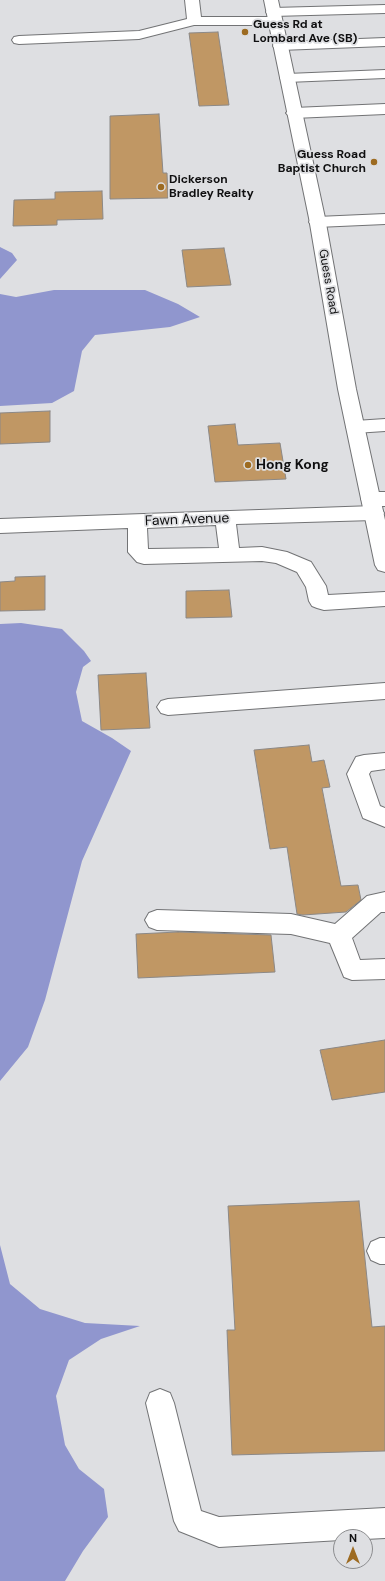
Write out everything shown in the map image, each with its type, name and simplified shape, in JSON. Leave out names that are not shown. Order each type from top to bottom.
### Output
[{"type":"main road","points":[[192,0],[194,21]]},
{"type":"main road","points":[[19,40],[139,35],[194,21],[273,11],[385,9]]},
{"type":"main road","name":"Guess Road","points":[[273,11],[317,222],[355,427],[376,504],[385,565]]},
{"type":"main road","points":[[280,46],[385,42]]},
{"type":"main road","points":[[287,78],[385,74]]},
{"type":"main road","points":[[294,113],[385,109]]},
{"type":"main road","points":[[317,222],[385,219]]},
{"type":"main road","points":[[355,427],[385,425]]},
{"type":"main road","name":"Fawn Avenue","points":[[0,526],[226,518],[376,504]]},
{"type":"main road","points":[[226,518],[230,554]]},
{"type":"main road","points":[[138,521],[138,552],[144,557],[230,554],[262,554],[280,557],[304,567],[316,586],[318,601],[324,603],[385,599]]},
{"type":"main road","points":[[168,707],[385,691]]},
{"type":"main road","points":[[385,761],[364,763],[358,774],[371,812],[385,818]]},
{"type":"main road","points":[[339,935],[375,903],[385,902]]},
{"type":"main road","points":[[157,920],[291,924],[339,935]]},
{"type":"main road","points":[[339,935],[352,970],[385,969]]},
{"type":"main road","points":[[160,1403],[189,1521],[219,1532],[385,1523]]},
{"type":"shaded area","points":[[0,247],[12,253],[17,260],[0,279]]},
{"type":"shaded area","points":[[54,290],[145,290],[178,304],[200,317],[170,327],[95,335],[82,351],[74,391],[52,403],[0,406],[0,294],[16,297]]},
{"type":"shaded area","points":[[21,623],[62,629],[84,651],[91,661],[83,667],[76,692],[82,721],[131,751],[82,861],[45,1000],[28,1047],[0,1081],[0,624]]},
{"type":"shaded area","points":[[0,1245],[10,1284],[40,1309],[85,1323],[140,1326],[101,1339],[69,1360],[56,1396],[65,1445],[79,1469],[104,1489],[108,1517],[83,1551],[65,1581],[0,1581]]},
{"type":"building","points":[[218,32],[229,105],[199,106],[189,33]]},
{"type":"building","points":[[159,114],[163,173],[167,173],[168,198],[110,199],[110,116]]},
{"type":"building","points":[[102,191],[103,219],[57,220],[57,225],[13,226],[14,200],[55,199],[55,192]]},
{"type":"building","points":[[224,248],[231,285],[187,287],[182,250]]},
{"type":"building","points":[[50,411],[50,442],[0,444],[0,413]]},
{"type":"building","name":"Hong Kong","points":[[235,424],[238,445],[280,443],[286,479],[215,482],[208,426]]},
{"type":"building","points":[[45,576],[45,610],[0,611],[0,582],[15,581],[15,577]]},
{"type":"building","points":[[229,590],[232,617],[186,618],[186,591]]},
{"type":"building","points":[[146,673],[150,728],[101,730],[98,675]]},
{"type":"building","points":[[309,745],[312,762],[324,760],[330,787],[322,788],[341,886],[358,885],[361,900],[346,912],[303,915],[297,914],[287,847],[270,849],[254,750]]},
{"type":"building","points":[[178,932],[271,935],[275,972],[138,978],[136,934]]},
{"type":"building","points":[[385,1040],[385,1092],[332,1100],[320,1050]]},
{"type":"building","points":[[359,1201],[372,1327],[385,1326],[385,1451],[232,1455],[227,1330],[235,1330],[228,1206]]},
{"type":"place","name":"Guess Rd at Lombard Ave (SB)","points":[[245,32]]},
{"type":"place","name":"Guess Road Baptist Church","points":[[374,162]]},
{"type":"place","name":"Dickerson Bradley Realty","points":[[161,187]]},
{"type":"place","name":"Hong Kong","points":[[248,465]]}]
